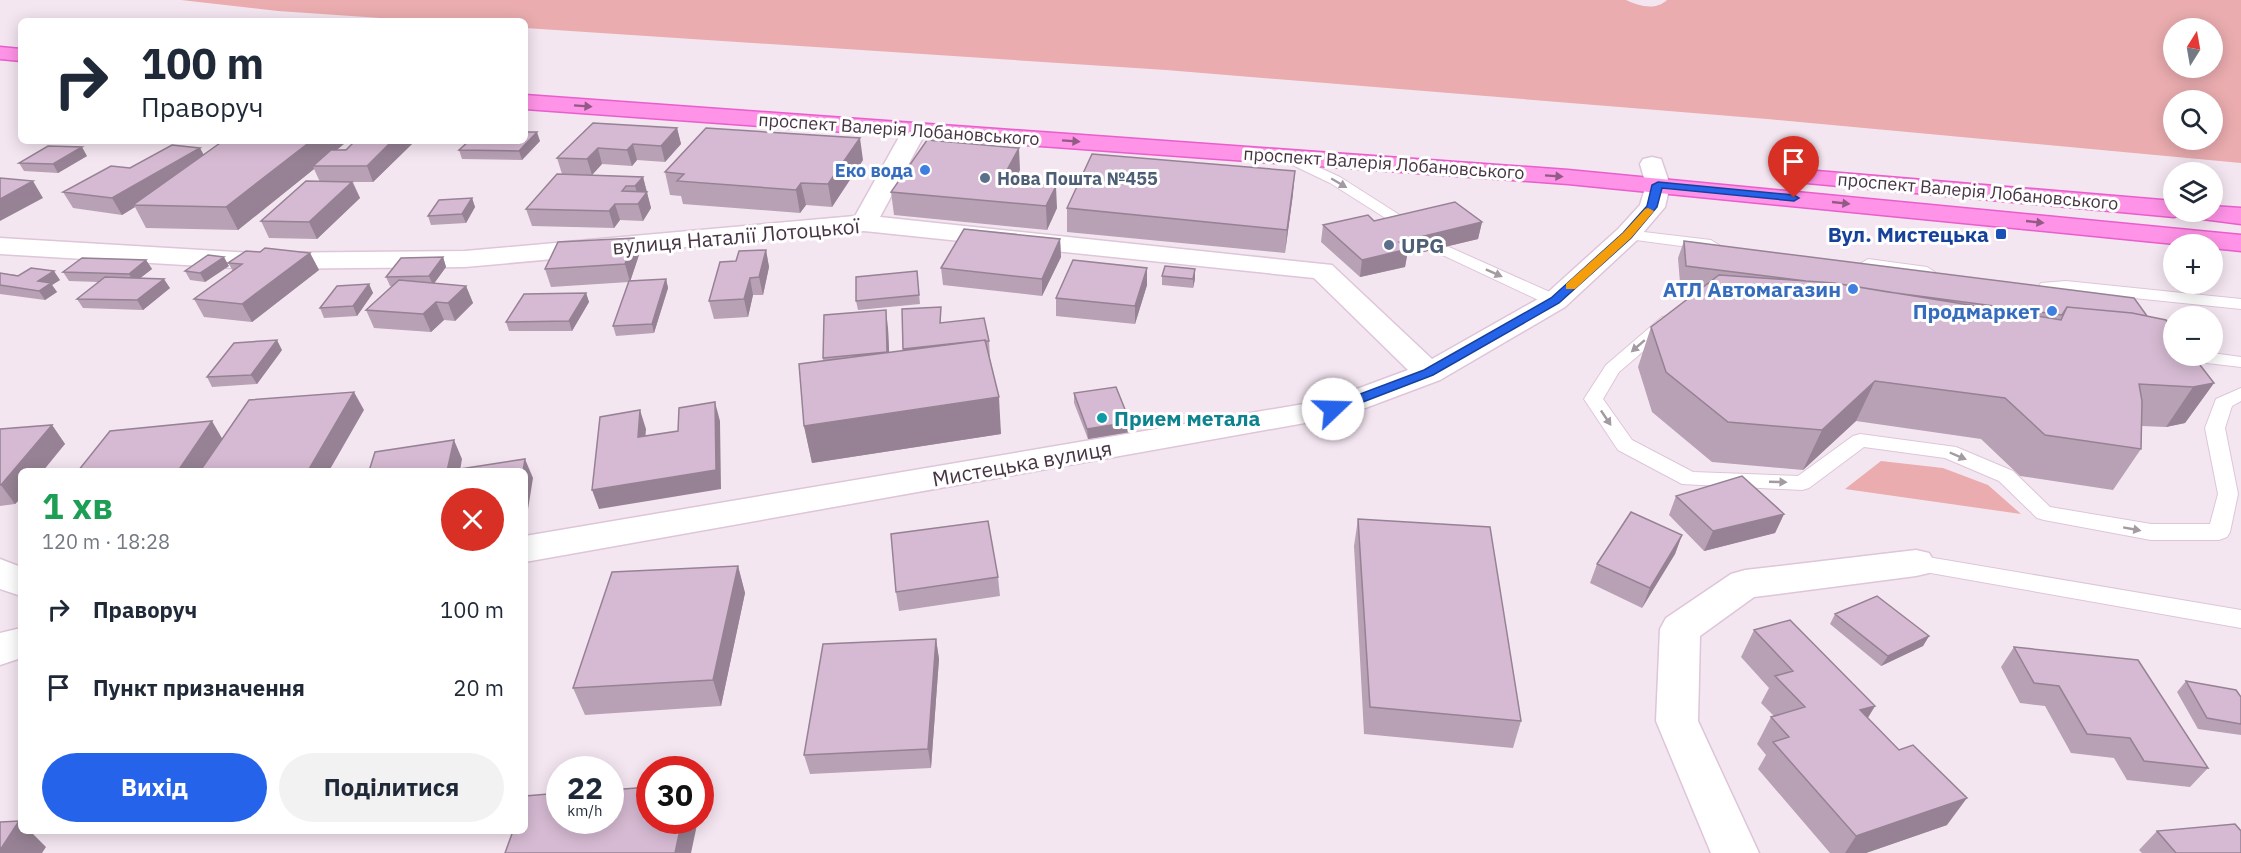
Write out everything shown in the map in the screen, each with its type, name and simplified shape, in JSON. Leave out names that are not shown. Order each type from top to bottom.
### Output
[{"type":"main road","points":[[0,34],[18,36]]},
{"type":"main road","points":[[0,53],[18,55]]},
{"type":"main road","name":"проспект Валерія Лобановського","points":[[528,80],[1420,145],[2241,243]]},
{"type":"main road","name":"проспект Валерія Лобановського","points":[[528,102],[1287,156],[1655,174],[1700,168]]},
{"type":"main road","name":"проспект Валерія Лобановського","points":[[1782,175],[2163,208]]},
{"type":"main road","points":[[2223,214],[2241,216]]},
{"type":"street","points":[[864,223],[915,130]]},
{"type":"street","name":"Мистецька вулиця","points":[[528,548],[1333,409],[1429,373],[1555,301],[1627,235],[1652,207],[1655,174]]},
{"type":"street","name":"вулиця Наталії Лотоцької","points":[[0,246],[252,261],[465,259],[864,223],[1322,271],[1429,373]]},
{"type":"street","points":[[1735,853],[1677,721],[1680,629],[1745,584],[1916,564]]},
{"type":"street","points":[[0,573],[18,581]]},
{"type":"street","points":[[0,649],[18,644]]},
{"type":"lane","points":[[1287,156],[1335,180],[1412,228]]},
{"type":"lane","points":[[1627,235],[1731,248]]},
{"type":"lane","points":[[1440,248],[1555,301]]},
{"type":"lane","points":[[1858,263],[1927,272]]},
{"type":"lane","points":[[2038,297],[2047,287],[2066,286],[2241,304]]},
{"type":"lane","points":[[1679,311],[1612,369],[1593,399],[1625,445],[1689,479],[1802,483],[1860,440],[1949,452],[2006,476],[2044,513],[2151,532],[2219,532],[2228,494],[2215,428],[2223,403],[2241,394]]},
{"type":"lane","points":[[2223,360],[2241,362]]},
{"type":"lane","points":[[1916,564],[2241,619]]},
{"type":"shaded area","points":[[181,0],[1626,0],[1642,6],[1652,6],[1667,0],[2241,0],[2241,163],[1767,119],[1166,70],[528,28],[528,18],[380,18],[278,11]]},
{"type":"shaded area","points":[[1881,461],[1943,468],[1988,485],[2021,514],[1845,489]]},
{"type":"building","points":[[593,123],[677,128],[661,146],[633,144],[627,150],[598,148],[587,159],[557,158]]},
{"type":"building","points":[[706,128],[860,138],[828,184],[801,183],[796,190],[677,181],[684,174],[665,172]]},
{"type":"building","points":[[528,132],[537,132],[528,142]]},
{"type":"building","points":[[927,140],[1019,148],[1001,181],[1056,186],[1046,206],[891,192]]},
{"type":"building","points":[[219,144],[307,144],[226,207],[133,205]]},
{"type":"building","points":[[352,144],[389,144],[367,166],[313,166],[331,150],[346,150]]},
{"type":"building","points":[[466,144],[526,144],[519,151],[459,150]]},
{"type":"building","points":[[172,145],[200,148],[112,198],[63,192],[111,166],[130,168]]},
{"type":"building","points":[[48,146],[82,147],[53,164],[19,163]]},
{"type":"building","points":[[1092,154],[1295,171],[1287,230],[1067,208]]},
{"type":"building","points":[[557,174],[643,177],[635,186],[626,186],[622,191],[647,192],[638,204],[615,204],[609,211],[526,209]]},
{"type":"building","points":[[0,178],[33,181],[0,199]]},
{"type":"building","points":[[306,181],[352,182],[309,222],[261,221]]},
{"type":"building","points":[[472,198],[462,214],[428,216],[439,200]]},
{"type":"building","points":[[1455,202],[1482,222],[1399,242],[1408,249],[1362,260],[1323,225],[1368,215],[1374,221]]},
{"type":"building","points":[[964,229],[1060,239],[1042,279],[941,268]]},
{"type":"building","points":[[634,238],[625,264],[545,269],[558,242]]},
{"type":"building","points":[[1684,241],[2134,298],[2147,316],[2067,307],[2062,315],[1834,283],[1686,266]]},
{"type":"building","points":[[265,248],[310,253],[242,304],[194,299],[242,264],[228,263],[246,251],[260,252]]},
{"type":"building","points":[[766,250],[759,277],[750,278],[744,299],[709,301],[720,262],[736,261],[739,251]]},
{"type":"building","points":[[208,255],[224,257],[200,273],[185,271]]},
{"type":"building","points":[[443,257],[429,276],[386,277],[401,258]]},
{"type":"building","points":[[82,258],[146,260],[129,274],[63,272]]},
{"type":"building","points":[[1073,260],[1147,268],[1135,306],[1056,298]]},
{"type":"building","points":[[1165,266],[1195,269],[1193,279],[1162,276]]},
{"type":"building","points":[[31,268],[54,271],[38,281],[51,283],[39,291],[0,285],[0,273],[18,276]]},
{"type":"building","points":[[917,271],[919,295],[856,301],[856,277]]},
{"type":"building","points":[[1719,275],[1834,283],[2061,320],[2067,307],[2132,313],[2163,319],[2163,366],[2201,366],[2214,383],[2193,387],[2139,384],[2142,401],[2141,449],[2045,435],[2005,398],[1875,381],[1822,430],[1728,422],[1666,372],[1651,327]]},
{"type":"building","points":[[105,277],[164,279],[137,300],[77,299]]},
{"type":"building","points":[[666,279],[652,324],[613,326],[629,281]]},
{"type":"building","points":[[399,280],[466,286],[448,303],[436,302],[423,314],[366,310]]},
{"type":"building","points":[[369,284],[353,306],[320,308],[337,286]]},
{"type":"building","points":[[586,293],[569,321],[506,322],[524,294]]},
{"type":"building","points":[[941,307],[940,323],[984,318],[989,341],[903,349],[902,309]]},
{"type":"building","points":[[886,310],[887,352],[823,358],[824,315]]},
{"type":"building","points":[[277,340],[251,375],[207,377],[234,343]]},
{"type":"building","points":[[985,340],[999,397],[804,426],[799,364]]},
{"type":"building","name":"Прием метала","points":[[1116,387],[1130,422],[1087,429],[1074,393]]},
{"type":"building","points":[[354,392],[310,468],[202,468],[249,400]]},
{"type":"building","points":[[715,402],[716,470],[592,490],[600,417],[640,410],[638,437],[678,431],[679,408]]},
{"type":"building","points":[[212,421],[180,468],[80,468],[110,431]]},
{"type":"building","points":[[52,425],[1,485],[0,485],[0,429]]},
{"type":"building","points":[[454,440],[448,468],[370,468],[375,452]]},
{"type":"building","points":[[525,459],[524,468],[466,468]]},
{"type":"building","points":[[1742,476],[1784,514],[1713,531],[1676,496]]},
{"type":"building","points":[[1631,512],[1682,535],[1650,588],[1597,564]]},
{"type":"building","points":[[1358,519],[1490,527],[1521,721],[1370,707]]},
{"type":"building","points":[[988,521],[998,577],[896,592],[891,534]]},
{"type":"building","points":[[738,566],[713,680],[573,688],[612,572]]},
{"type":"building","points":[[1877,596],[1929,636],[1888,656],[1835,614]]},
{"type":"building","points":[[1790,620],[1875,706],[1860,710],[1899,750],[1913,745],[1967,798],[1856,836],[1773,742],[1789,737],[1771,717],[1805,707],[1775,676],[1793,671],[1754,630]]},
{"type":"building","points":[[936,639],[928,749],[804,755],[823,644]]},
{"type":"building","points":[[2014,647],[2138,660],[2208,768],[2144,761],[2130,738],[2087,734],[2059,686],[2034,683]]},
{"type":"building","points":[[2186,681],[2236,690],[2241,697],[2241,724],[2207,718]]},
{"type":"building","points":[[636,788],[636,834],[679,834],[675,853],[505,853],[512,834],[528,834],[528,796],[546,794],[546,834],[624,834],[624,789]]},
{"type":"building","points":[[18,821],[0,850],[0,822]]},
{"type":"building","points":[[2235,824],[2241,831],[2241,853],[2176,853],[2157,831]]},
{"type":"slow traffic","points":[[1571,286],[1627,235],[1648,211]]},
{"type":"place","name":"Еко вода","points":[[925,170]]},
{"type":"place","name":"Нова Пошта №455","points":[[985,178]]},
{"type":"place","name":"Вул. Мистецька","points":[[2001,234]]},
{"type":"place","name":"UPG","points":[[1389,245]]},
{"type":"place","name":"АТЛ Автомагазин","points":[[1853,289]]},
{"type":"place","name":"Продмаркет","points":[[2052,311]]},
{"type":"place","name":"Прием метала","points":[[1102,418]]},
{"type":"route","points":[[1333,409],[1429,373],[1555,301],[1627,235],[1652,207],[1658,185],[1794,198]]}]
